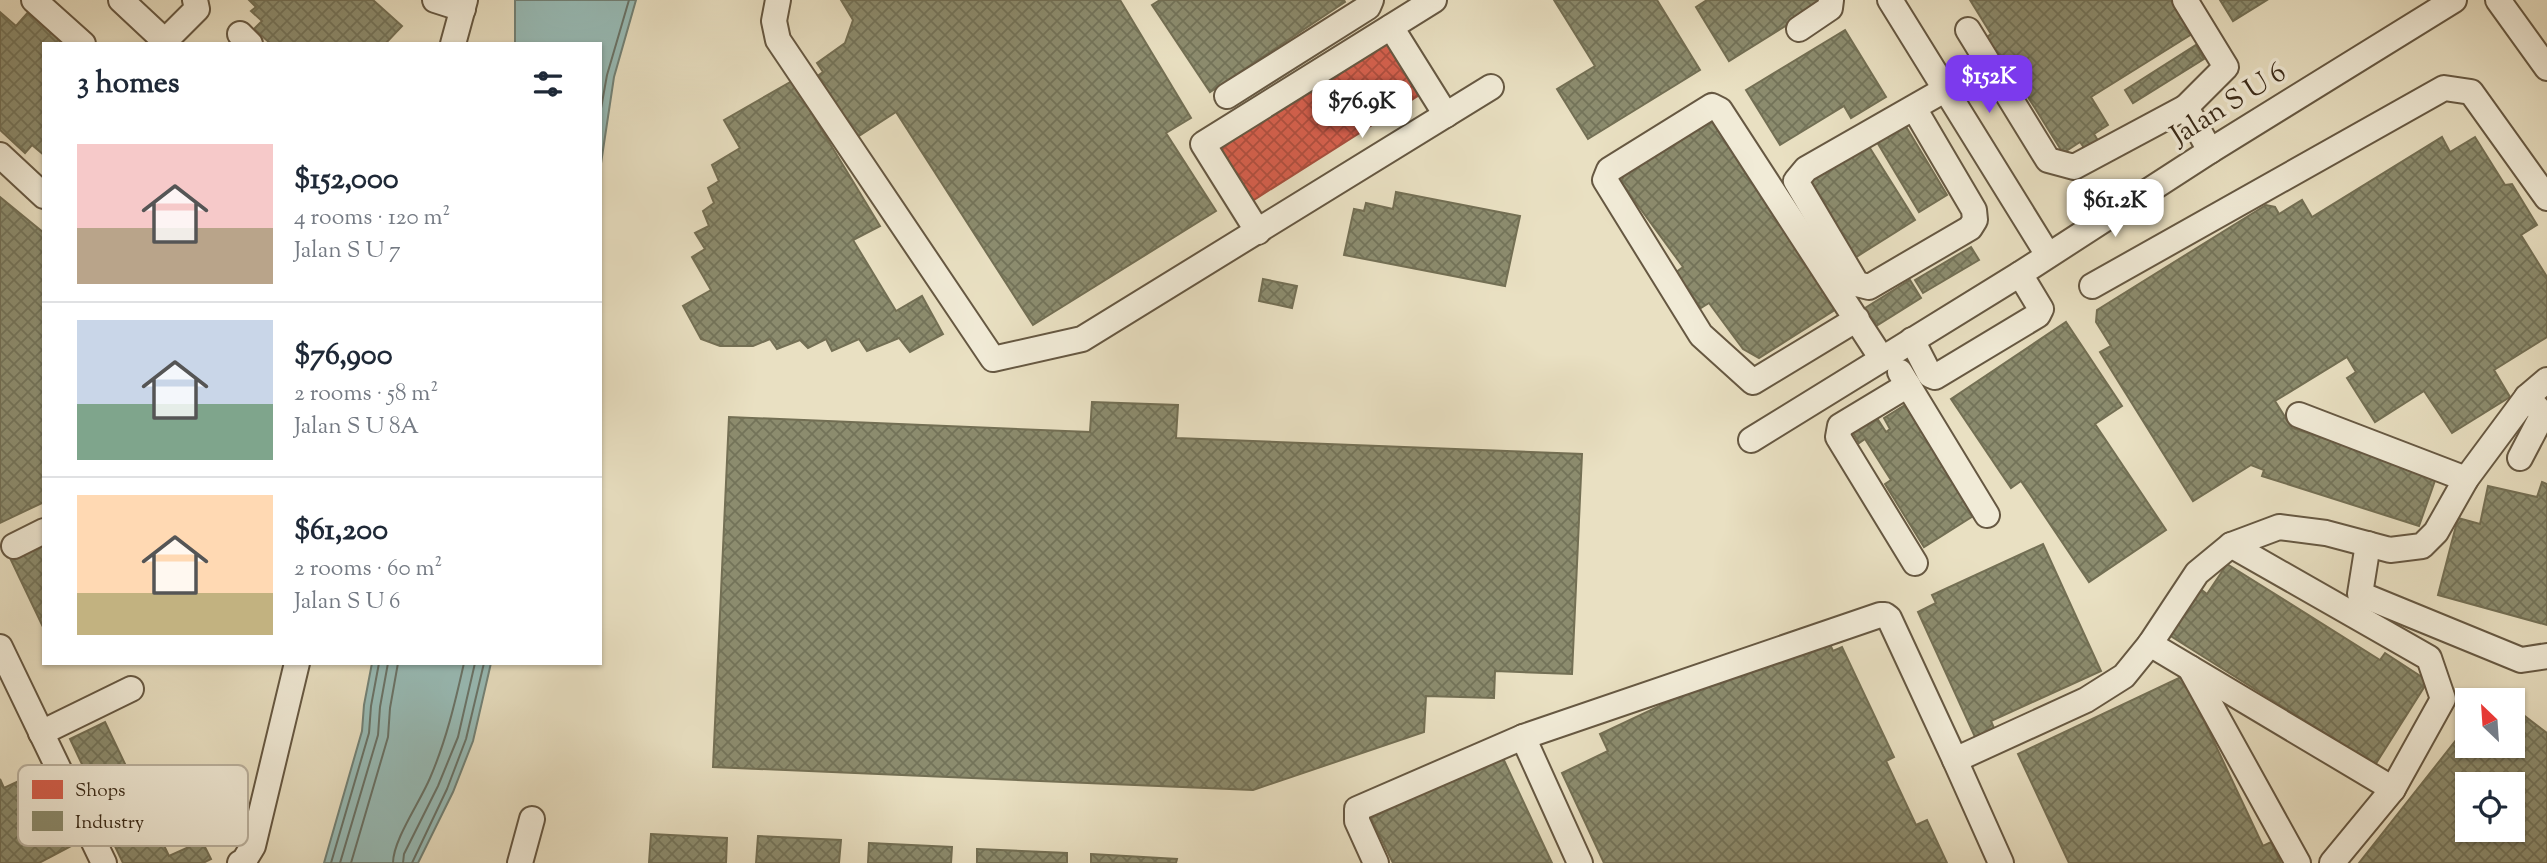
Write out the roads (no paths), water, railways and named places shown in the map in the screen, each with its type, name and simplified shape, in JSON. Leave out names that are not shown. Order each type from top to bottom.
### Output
[{"type":"street","points":[[34,0],[81,42]]},
{"type":"street","points":[[121,0],[167,42],[197,9],[195,0]]},
{"type":"street","points":[[435,0],[464,5],[454,42]]},
{"type":"street","points":[[778,0],[774,21],[778,40],[993,359],[1082,340],[1490,87]]},
{"type":"street","points":[[1227,96],[1368,7],[1371,0]]},
{"type":"street","points":[[1258,232],[1203,144],[1434,0]]},
{"type":"street","points":[[1798,29],[1830,8],[1831,0]]},
{"type":"street","points":[[1890,0],[2048,255]]},
{"type":"street","points":[[1968,30],[2048,160],[2074,167],[2186,107],[2226,67],[2185,0]]},
{"type":"street","name":"Jalan S U 6","points":[[1751,440],[2021,274],[2210,151],[2454,0]]},
{"type":"street","points":[[2498,0],[2547,68]]},
{"type":"street","points":[[1391,27],[1446,115]]},
{"type":"street","points":[[2092,286],[2444,88],[2471,92],[2547,198]]},
{"type":"street","points":[[1914,108],[1974,210],[1975,220],[1970,228],[1869,287],[1857,284],[1796,181],[1806,169],[1946,89]]},
{"type":"street","points":[[1857,319],[1753,382],[1701,335],[1605,180],[1609,170],[1712,106],[1720,110],[1857,319],[1908,385],[1987,515]]},
{"type":"street","points":[[2186,107],[2210,151]]},
{"type":"street","points":[[0,155],[42,194]]},
{"type":"street","points":[[1912,340],[1930,375],[1935,377],[2038,315],[2041,309],[2021,274]]},
{"type":"street","points":[[1955,760],[2086,700],[2124,676],[2150,644],[2197,573],[2231,545],[2279,527],[2326,533],[2390,550],[2422,546],[2436,532],[2466,479],[2527,397],[2547,380]]},
{"type":"street","points":[[1908,385],[1840,426],[1838,437],[1915,563]]},
{"type":"street","points":[[2520,458],[2543,414],[2527,397]]},
{"type":"street","points":[[2300,415],[2466,479]]},
{"type":"street","points":[[13,546],[42,532]]},
{"type":"street","points":[[2356,603],[2368,544]]},
{"type":"street","points":[[2231,545],[2356,603],[2521,660],[2547,656]]},
{"type":"street","points":[[2332,863],[2393,789],[2443,699],[2429,658],[2356,603]]},
{"type":"street","points":[[1376,863],[1356,821],[1357,809],[1523,737],[1885,615],[1889,618],[2001,863]]},
{"type":"street","points":[[2150,644],[2393,789]]},
{"type":"street","points":[[0,647],[57,765]]},
{"type":"street","points":[[240,863],[253,846],[297,665]]},
{"type":"street","points":[[2190,668],[2298,863]]},
{"type":"street","points":[[41,733],[131,689]]},
{"type":"street","points":[[1523,737],[1580,863]]},
{"type":"street","points":[[520,863],[532,818]]},
{"type":"street","points":[[96,846],[104,863]]},
{"type":"water","points":[[515,0],[636,0],[614,77],[602,157],[602,42],[515,42]]},
{"type":"water","points":[[372,665],[491,665],[473,741],[453,792],[418,863],[324,863],[362,731]]}]
